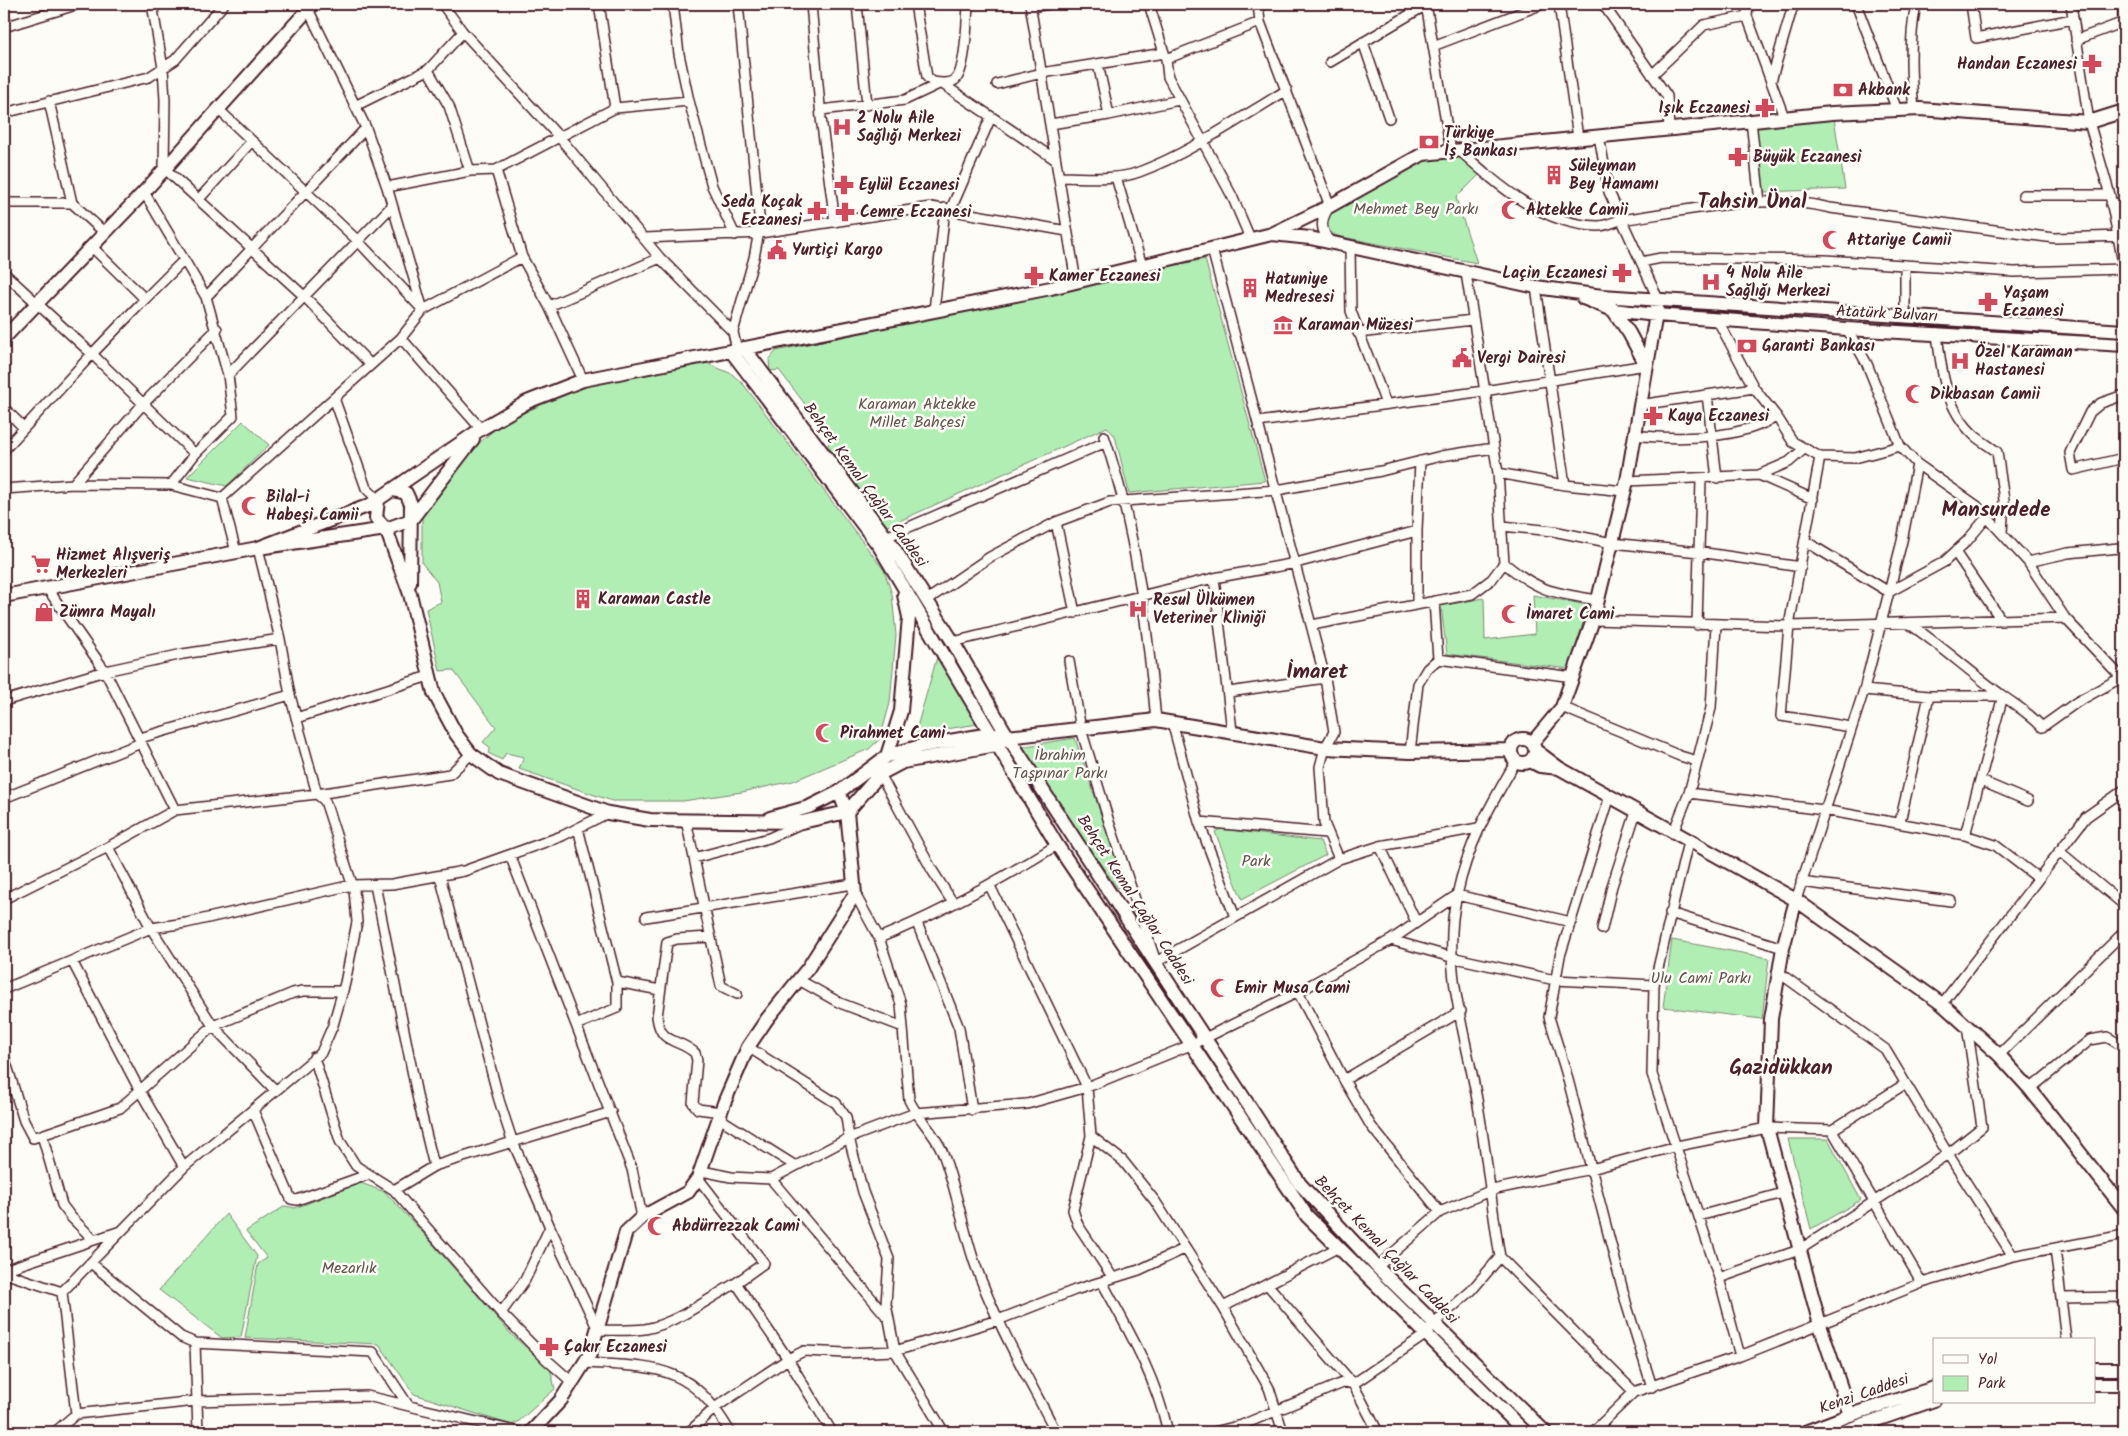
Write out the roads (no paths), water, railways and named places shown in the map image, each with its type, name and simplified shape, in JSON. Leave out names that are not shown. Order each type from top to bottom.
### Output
[{"type":"main road","points":[[4,338],[144,192],[310,6]]},
{"type":"main road","points":[[258,548],[370,505],[481,429],[527,402],[583,380],[1076,282],[1272,234],[1330,206],[1417,156],[1455,150],[1784,117],[1914,109],[2089,122],[2124,111]]},
{"type":"main road","points":[[1272,234],[1333,243],[1466,273],[1536,287],[1562,290]]},
{"type":"main road","name":"Atatürk Bulvarı","points":[[1562,290],[1602,296],[2124,330]]},
{"type":"main road","name":"Atatürk Bulvarı","points":[[1562,290],[1613,310],[1717,320],[1847,329],[2124,345]]},
{"type":"main road","points":[[1602,296],[1629,333],[1646,364]]},
{"type":"main road","points":[[755,822],[809,807],[839,792],[887,756],[921,746],[1156,720],[1232,731],[1325,748],[1513,755],[1523,763],[1562,707],[1593,620],[1626,486],[1658,299]]},
{"type":"main road","name":"Behçet Kemal Çağlar Caddesi","points":[[737,350],[886,537],[953,642],[1008,737],[1206,1037],[1300,1184],[1377,1267],[1545,1432]]},
{"type":"main road","name":"Behçet Kemal Çağlar Caddesi","points":[[737,350],[879,546],[1057,845],[1193,1044],[1286,1188],[1307,1216],[1337,1248],[1525,1432]]},
{"type":"main road","points":[[4,596],[258,548],[386,529],[411,520],[481,429]]},
{"type":"main road","points":[[393,490],[402,490],[409,496],[411,520],[410,594]]},
{"type":"main road","points":[[378,500],[376,518],[386,529],[410,594],[434,693],[456,734],[471,754],[499,774],[608,813],[650,820],[804,822],[847,812],[880,774],[904,762],[993,739]]},
{"type":"main road","points":[[887,756],[901,712],[907,649],[909,617],[902,585]]},
{"type":"main road","points":[[1513,755],[1514,743],[1521,739],[1533,751],[1540,766],[1559,768],[1688,842],[1796,900],[1942,1004],[1999,1055],[2030,1089],[2124,1209]]},
{"type":"main road","points":[[530,1432],[561,1400],[590,1354],[626,1232],[642,1216],[688,1192],[700,1174],[720,1115],[748,1047],[798,980],[854,889],[847,812],[839,792]]},
{"type":"main road","points":[[1796,900],[1778,972],[1769,1053],[1767,1128],[1820,1325],[1849,1415]]},
{"type":"main road","points":[[2096,1369],[2124,1370]]},
{"type":"main road","points":[[2096,1384],[2124,1384]]},
{"type":"main road","name":"Kenzi Caddesi","points":[[1805,1432],[1849,1415],[1933,1388]]},
{"type":"main road","name":"Kenzi Caddesi","points":[[1845,1432],[1860,1429],[1933,1400]]},
{"type":"street","points":[[4,25],[79,4]]},
{"type":"street","points":[[152,4],[163,68],[165,100],[164,168],[304,296],[370,364]]},
{"type":"street","points":[[4,113],[149,77],[175,60],[224,4]]},
{"type":"street","points":[[442,4],[463,32],[560,138],[660,258],[734,332]]},
{"type":"street","points":[[600,4],[615,108]]},
{"type":"street","points":[[673,4],[679,54],[689,101],[712,186],[735,235]]},
{"type":"street","points":[[737,350],[734,332],[760,233],[746,63],[738,4]]},
{"type":"street","points":[[811,4],[821,110],[835,222]]},
{"type":"street","points":[[857,4],[867,104]]},
{"type":"street","points":[[915,4],[924,70],[927,77],[933,82],[941,83],[950,83],[956,79],[962,67],[968,4]]},
{"type":"street","points":[[1049,4],[1030,5],[1076,282]]},
{"type":"street","points":[[1149,4],[1165,56],[1168,77],[1201,142],[1232,196],[1250,238]]},
{"type":"street","points":[[1258,4],[1260,22],[1330,206],[1322,221],[1327,238],[1333,243]]},
{"type":"street","points":[[1330,62],[1426,4],[1432,46],[1455,150],[1504,190],[1559,220],[1600,226],[1620,220],[1760,202],[1813,204],[1830,208],[2054,238],[2120,236]]},
{"type":"street","points":[[1432,46],[1543,4]]},
{"type":"street","points":[[1559,4],[1578,138]]},
{"type":"street","points":[[1604,4],[1667,96],[1669,129]]},
{"type":"street","points":[[1748,4],[1747,16],[1784,117]]},
{"type":"street","points":[[1771,81],[1792,9],[1797,4]]},
{"type":"street","points":[[1856,4],[1897,110]]},
{"type":"street","points":[[1914,109],[1910,72],[1911,28],[1916,4]]},
{"type":"street","points":[[1971,4],[1976,38],[2073,19]]},
{"type":"street","points":[[1641,262],[1661,258],[1708,258],[1825,260],[2014,272],[2124,269],[2120,236],[2089,122],[2071,4]]},
{"type":"street","points":[[2076,40],[2124,22],[2123,4]]},
{"type":"street","points":[[310,6],[366,128],[387,187],[391,207],[423,310]]},
{"type":"street","points":[[1652,75],[1704,25],[1747,16]]},
{"type":"street","points":[[998,84],[1042,73],[1165,56],[1260,22]]},
{"type":"street","points":[[356,106],[428,70],[463,32]]},
{"type":"street","points":[[1363,42],[1389,118]]},
{"type":"street","points":[[1098,64],[1110,115]]},
{"type":"street","points":[[428,70],[449,106],[470,171]]},
{"type":"street","points":[[821,110],[905,100],[941,83]]},
{"type":"street","points":[[941,83],[1056,160]]},
{"type":"street","points":[[1059,177],[1116,177],[1138,172],[1201,142],[1287,90]]},
{"type":"street","points":[[1050,124],[1110,115],[1179,100]]},
{"type":"street","points":[[49,101],[72,202],[105,233]]},
{"type":"street","points":[[387,187],[470,171],[496,170],[615,108],[689,101]]},
{"type":"street","points":[[218,109],[251,142],[358,240],[423,310]]},
{"type":"street","points":[[934,311],[948,208],[991,117]]},
{"type":"street","points":[[1751,121],[1760,202]]},
{"type":"street","points":[[206,297],[366,128]]},
{"type":"street","points":[[1599,136],[1609,192],[1620,220],[1658,299]]},
{"type":"street","points":[[199,199],[251,142]]},
{"type":"street","points":[[496,170],[522,257],[549,306],[583,380]]},
{"type":"street","points":[[1116,177],[1142,266]]},
{"type":"street","points":[[144,192],[206,297],[217,329],[228,376],[233,416],[195,454],[171,485]]},
{"type":"street","points":[[2023,195],[2110,195]]},
{"type":"street","points":[[4,203],[72,202]]},
{"type":"street","points":[[2111,205],[2124,202]]},
{"type":"street","points":[[228,376],[391,207]]},
{"type":"street","points":[[645,238],[760,233],[923,208],[948,208],[1020,224],[1068,231]]},
{"type":"street","points":[[92,247],[145,299]]},
{"type":"street","points":[[1350,247],[1351,311],[1386,404]]},
{"type":"street","points":[[1212,249],[1325,678],[1334,732],[1325,748],[1320,767],[1326,833],[1338,859]]},
{"type":"street","points":[[222,498],[401,338],[423,310],[522,257]]},
{"type":"street","points":[[549,306],[660,258]]},
{"type":"street","points":[[4,450],[23,427],[92,354],[184,260]]},
{"type":"street","points":[[1905,265],[1905,316]]},
{"type":"street","points":[[4,273],[92,354],[195,454]]},
{"type":"street","points":[[1312,624],[1472,594],[1492,579],[1504,563],[1498,473],[1466,273]]},
{"type":"street","points":[[1536,287],[1565,485]]},
{"type":"street","points":[[1358,333],[1473,320]]},
{"type":"street","points":[[1717,320],[1754,388],[1794,442],[1820,457],[1854,458],[1900,446]]},
{"type":"street","points":[[73,484],[143,404],[217,329]]},
{"type":"street","points":[[1847,329],[1867,364],[1900,446],[1917,464],[1977,506],[2028,562],[2065,618],[2123,679],[2077,702],[2042,727],[2029,713],[2003,696],[1944,648],[1908,623]]},
{"type":"street","points":[[1937,334],[1940,367],[1952,408],[1975,437],[1997,452],[2004,500],[2002,533]]},
{"type":"street","points":[[401,338],[481,429]]},
{"type":"street","points":[[1258,422],[1551,381],[1646,364]]},
{"type":"street","points":[[1639,405],[1754,388]]},
{"type":"street","points":[[1707,395],[1717,478]]},
{"type":"street","points":[[2124,395],[2101,403],[2090,412],[2070,453],[2073,470],[2124,458]]},
{"type":"street","points":[[334,398],[366,488],[378,500]]},
{"type":"street","points":[[4,408],[23,427]]},
{"type":"street","points":[[1634,436],[1668,439],[1712,434],[1748,429],[1777,417]]},
{"type":"street","points":[[886,537],[1105,439],[1115,468],[1137,560],[1156,720]]},
{"type":"street","points":[[926,600],[990,557],[1056,522],[1110,502],[1277,490],[1381,471],[1441,456],[1494,448]]},
{"type":"street","points":[[1498,473],[1565,485],[1626,486],[1759,475],[1788,462],[1805,448]]},
{"type":"street","points":[[1820,457],[1789,626],[1781,716],[1851,727]]},
{"type":"street","points":[[1417,604],[1417,532],[1420,461]]},
{"type":"street","points":[[1796,900],[1864,690],[1889,592],[1917,464]]},
{"type":"street","points":[[1759,475],[1813,499]]},
{"type":"street","points":[[1697,625],[1701,479]]},
{"type":"street","points":[[4,489],[73,484],[171,485],[222,498]]},
{"type":"street","points":[[222,498],[236,552]]},
{"type":"street","points":[[1889,592],[1944,562],[1987,517]]},
{"type":"street","points":[[1056,522],[1076,613]]},
{"type":"street","points":[[1502,526],[1553,531],[1612,543],[1699,552],[1801,567]]},
{"type":"street","points":[[953,642],[1214,578],[1296,563],[1417,532]]},
{"type":"street","points":[[1805,541],[1889,592]]},
{"type":"street","points":[[62,1292],[184,1167],[321,1053],[333,1025],[342,991],[357,922],[352,885],[325,801],[317,794],[290,695],[280,639],[258,548]]},
{"type":"street","points":[[2028,562],[2068,553],[2119,548],[2124,552]]},
{"type":"street","points":[[1955,552],[2002,621]]},
{"type":"street","points":[[1504,563],[1523,579],[1549,592],[1598,600]]},
{"type":"street","points":[[1214,578],[1229,692],[1232,731]]},
{"type":"street","points":[[46,588],[105,671],[175,810]]},
{"type":"street","points":[[1434,601],[1438,659]]},
{"type":"street","points":[[1593,620],[1697,625],[1789,626],[2065,618]]},
{"type":"street","points":[[1672,833],[1689,793],[1711,708],[1716,625]]},
{"type":"street","points":[[4,701],[105,671],[183,654],[280,639]]},
{"type":"street","points":[[1438,659],[1572,678]]},
{"type":"street","points":[[1410,752],[1418,684],[1427,669],[1438,659]]},
{"type":"street","points":[[1069,661],[1081,729],[1110,825],[1156,962],[1338,859],[1380,846],[1478,828]]},
{"type":"street","points":[[296,718],[429,676]]},
{"type":"street","points":[[1229,692],[1325,678]]},
{"type":"street","points":[[1864,690],[1929,696],[2003,696]]},
{"type":"street","points":[[4,798],[140,741],[290,695]]},
{"type":"street","points":[[1900,822],[1929,696]]},
{"type":"street","points":[[1965,835],[2003,696]]},
{"type":"street","points":[[1562,707],[1680,756],[1697,761]]},
{"type":"street","points":[[1172,722],[1199,822],[1236,917]]},
{"type":"street","points":[[4,899],[108,847],[175,810],[317,794],[450,774],[471,754]]},
{"type":"street","points":[[1513,755],[1478,828],[1457,895],[1452,925],[1451,957],[1453,985],[1461,1011],[1479,1111],[1500,1257],[1634,1392]]},
{"type":"street","points":[[880,774],[932,870],[953,903]]},
{"type":"street","points":[[1981,781],[2028,800]]},
{"type":"street","points":[[1942,1004],[2086,817],[2124,790]]},
{"type":"street","points":[[1689,793],[1824,810],[1965,835],[1995,845],[2038,878]]},
{"type":"street","points":[[1610,796],[1571,922],[1555,980],[1549,1017],[1627,1306],[1652,1387]]},
{"type":"street","points":[[1602,929],[1612,886],[1636,812]]},
{"type":"street","points":[[4,989],[151,928],[186,923],[352,885],[376,885],[464,871],[578,828],[608,813]]},
{"type":"street","points":[[686,820],[721,986],[737,994]]},
{"type":"street","points":[[694,858],[769,838],[804,822]]},
{"type":"street","points":[[1199,822],[1326,833]]},
{"type":"street","points":[[576,1025],[617,1008],[617,982],[578,828]]},
{"type":"street","points":[[1688,842],[1654,985],[1652,1074],[1719,1278],[1740,1356]]},
{"type":"street","points":[[879,938],[917,923],[953,903],[990,886],[1057,845]]},
{"type":"street","points":[[1380,846],[1416,922]]},
{"type":"street","points":[[108,847],[151,928],[213,1026],[275,1090]]},
{"type":"street","points":[[2059,851],[2124,906]]},
{"type":"street","points":[[510,855],[632,1169],[642,1216]]},
{"type":"street","points":[[440,876],[499,1100],[512,1140],[598,1330],[645,1329],[669,1321],[736,1283],[764,1263],[700,1174]]},
{"type":"street","points":[[1802,882],[1951,901]]},
{"type":"street","points":[[376,885],[418,1100],[434,1166]]},
{"type":"street","points":[[990,886],[1087,1087],[1091,1136],[1072,1210],[1078,1224],[1113,1278]]},
{"type":"street","points":[[646,917],[854,889],[879,938],[901,1004],[907,1088],[916,1113],[933,1133],[941,1149],[953,1180],[974,1260],[998,1320],[1056,1432]]},
{"type":"street","points":[[700,1174],[771,1179],[794,1165],[849,1138],[916,1113],[972,1110],[1026,1104],[1087,1087],[1193,1044],[1298,992],[1391,940],[1457,895],[1571,922]]},
{"type":"street","points":[[1670,913],[1783,948]]},
{"type":"street","points":[[917,923],[959,1028],[972,1110]]},
{"type":"street","points":[[1999,1055],[2124,932]]},
{"type":"street","points":[[710,937],[677,939],[667,942],[657,1017],[661,1033],[665,1038],[690,1049],[697,1060],[693,1103],[698,1109],[720,1115],[794,1165]]},
{"type":"street","points":[[1391,940],[1451,957],[1555,980],[1654,985]]},
{"type":"street","points":[[72,961],[140,1091],[184,1167]]},
{"type":"street","points":[[1778,972],[1885,1049],[1948,1154],[2013,1256]]},
{"type":"street","points":[[798,980],[840,1003],[903,1027]]},
{"type":"street","points":[[617,982],[660,990]]},
{"type":"street","points":[[4,1056],[24,1121],[33,1138],[120,1108],[213,1026],[293,993],[303,991],[342,991]]},
{"type":"street","points":[[1298,992],[1344,1080],[1371,1126],[1440,1212]]},
{"type":"street","points":[[1344,1080],[1461,1011]]},
{"type":"street","points":[[1719,1278],[1799,1250],[1948,1154],[1982,1127],[1967,1026]]},
{"type":"street","points":[[2030,1089],[2090,1040],[2107,1037],[2124,1047]]},
{"type":"street","points":[[748,1047],[836,1103],[846,1117],[849,1138],[863,1192],[888,1259],[886,1304],[894,1351],[944,1432]]},
{"type":"street","points":[[314,1057],[340,1141],[356,1166],[367,1175],[394,1190],[501,1313],[547,1360],[572,1382]]},
{"type":"street","points":[[1377,1267],[1440,1212],[1490,1190],[1591,1169],[1677,1146],[1767,1128],[1832,1130],[1905,1084]]},
{"type":"street","points":[[254,1110],[291,1199],[297,1200],[367,1175]]},
{"type":"street","points":[[394,1190],[434,1166],[512,1140],[611,1112]]},
{"type":"street","points":[[1832,1130],[1922,1282]]},
{"type":"street","points":[[42,1135],[62,1205],[94,1240]]},
{"type":"street","points":[[1091,1136],[1123,1161],[1155,1201],[1184,1250],[1223,1307],[1270,1388],[1283,1432]]},
{"type":"street","points":[[771,1179],[888,1319]]},
{"type":"street","points":[[1699,1216],[1783,1193]]},
{"type":"street","points":[[501,1313],[525,1280],[550,1227]]},
{"type":"street","points":[[4,1272],[124,1230]]},
{"type":"street","points":[[1593,1432],[1634,1392],[1740,1356],[1922,1282],[2013,1256],[2124,1235]]},
{"type":"street","points":[[1223,1307],[1337,1248]]},
{"type":"street","points":[[2055,1248],[2066,1338]]},
{"type":"street","points":[[690,1432],[716,1407],[788,1359],[804,1351],[846,1353],[894,1351],[998,1320],[1139,1270],[1184,1250]]},
{"type":"street","points":[[1214,1432],[1242,1425],[1345,1382],[1353,1384],[1426,1335],[1434,1323],[1471,1290],[1500,1257]]},
{"type":"street","points":[[91,1264],[181,1337],[195,1343],[374,1352],[408,1404]]},
{"type":"street","points":[[4,1272],[62,1292]]},
{"type":"street","points":[[1102,1282],[1144,1357],[1160,1399],[1168,1432]]},
{"type":"street","points":[[736,1283],[788,1359],[832,1432]]},
{"type":"street","points":[[1267,1284],[1353,1384],[1378,1432]]},
{"type":"street","points":[[62,1292],[76,1414]]},
{"type":"street","points":[[2062,1298],[2124,1297]]},
{"type":"street","points":[[195,1343],[198,1432]]},
{"type":"street","points":[[585,1363],[651,1367],[684,1378],[716,1407],[730,1432]]},
{"type":"street","points":[[55,1432],[76,1414],[196,1401],[367,1396],[408,1404],[519,1432]]},
{"type":"street","points":[[1849,1415],[1860,1429]]},
{"type":"street","points":[[1845,1432],[1849,1415]]},
{"type":"place","name":"Handan Eczanesi","points":[[2092,64]]},
{"type":"place","name":"Akbank","points":[[1843,90]]},
{"type":"place","name":"Işık Eczanesi","points":[[1765,108]]},
{"type":"place","name":"2 Nolu Aile Sağlığı Merkezi","points":[[842,127]]},
{"type":"place","name":"Türkiye İş Bankası","points":[[1429,142]]},
{"type":"place","name":"Büyük Eczanesi","points":[[1738,157]]},
{"type":"place","name":"Süleyman Bey Hamamı","points":[[1554,175]]},
{"type":"place","name":"Eylül Eczanesi","points":[[844,185]]},
{"type":"place","name":"Aktekke Camii","points":[[1511,210]]},
{"type":"place","name":"Seda Koçak Eczanesi","points":[[817,211]]},
{"type":"place","name":"Cemre Eczanesi","points":[[845,212]]},
{"type":"place","name":"Attariye Camii","points":[[1832,240]]},
{"type":"place","name":"Yurtiçi Kargo","points":[[777,250]]},
{"type":"place","name":"Laçin Eczanesi","points":[[1622,273]]},
{"type":"place","name":"Kamer Eczanesi","points":[[1034,276]]},
{"type":"place","name":"4 Nolu Aile Sağlığı Merkezi","points":[[1711,282]]},
{"type":"place","name":"Hatuniye Medresesi","points":[[1250,288]]},
{"type":"place","name":"Yaşam Eczanesi","points":[[1988,302]]},
{"type":"place","name":"Karaman Müzesi","points":[[1283,325]]},
{"type":"place","name":"Garanti Bankası","points":[[1747,346]]},
{"type":"place","name":"Vergi Dairesi","points":[[1462,358]]},
{"type":"place","name":"Özel Karaman Hastanesi","points":[[1960,361]]},
{"type":"place","name":"Dikbasan Camii","points":[[1915,394]]},
{"type":"place","name":"Kaya Eczanesi","points":[[1653,416]]},
{"type":"place","name":"Bilal-i Habeşi Camii","points":[[251,506]]},
{"type":"place","name":"Hizmet Alışveriş Merkezleri","points":[[41,564]]},
{"type":"place","name":"Karaman Castle","points":[[583,599]]},
{"type":"place","name":"Resul Ülkümen Veteriner Kliniği","points":[[1138,609]]},
{"type":"place","name":"Zümra Mayalı","points":[[44,612]]},
{"type":"place","name":"İmaret Cami","points":[[1511,614]]},
{"type":"place","name":"Pirahmet Cami","points":[[825,733]]},
{"type":"place","name":"Emir Musa Cami","points":[[1220,988]]},
{"type":"place","name":"Abdürrezzak Cami","points":[[657,1226]]},
{"type":"place","name":"Çakır Eczanesi","points":[[549,1347]]},
{"type":"district","name":"Tahsin Ünal","points":[[1752,202]]},
{"type":"district","name":"Mansurdede","points":[[1996,510]]},
{"type":"district","name":"İmaret","points":[[1317,672]]},
{"type":"district","name":"Gazidükkan","points":[[1781,1068]]},
{"type":"park label","name":"Mehmet Bey Parkı","points":[[1416,209]]},
{"type":"park label","name":"Karaman Aktekke Millet Bahçesi","points":[[917,413]]},
{"type":"park label","name":"İbrahim Taşpınar Parkı","points":[[1060,764]]},
{"type":"park label","name":"Park","points":[[1256,861]]},
{"type":"park label","name":"Ulu Cami Parkı","points":[[1701,978]]},
{"type":"park label","name":"Mezarlık","points":[[349,1268]]}]
